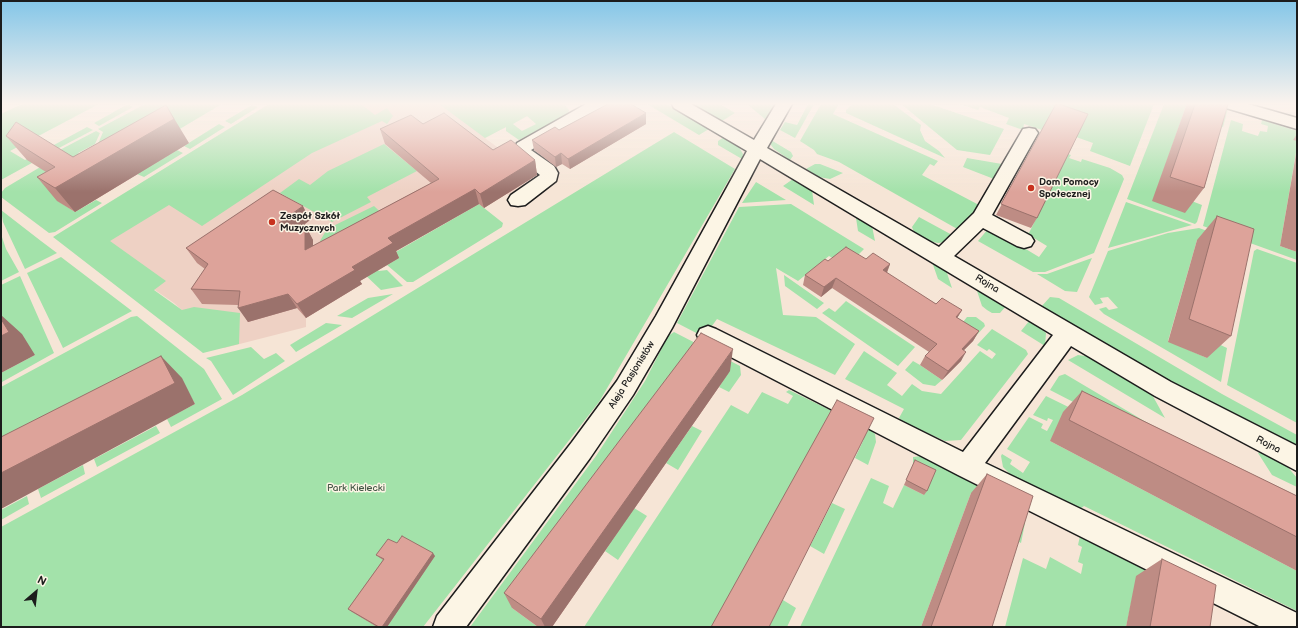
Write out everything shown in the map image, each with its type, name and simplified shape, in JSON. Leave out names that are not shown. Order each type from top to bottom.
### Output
[{"type":"street","points":[[518,200],[548,176],[548,170],[522,152],[523,148],[548,133]]},
{"type":"street","name":"Rojna","points":[[730,133],[1187,402],[1297,459]]},
{"type":"street","name":"Aleja Pasjonistów","points":[[448,627],[573,462],[625,388],[672,309],[766,133]]},
{"type":"street","points":[[941,258],[981,218],[1029,134]]},
{"type":"street","points":[[981,218],[1024,241]]},
{"type":"street","points":[[967,467],[1068,332]]},
{"type":"street","points":[[708,335],[967,467],[1293,627]]},
{"type":"shaded area","name":"Zespół Szkół Muzycznych","points":[[232,133],[494,133],[485,138],[532,173],[527,177],[532,181],[508,195],[506,193],[484,208],[479,204],[394,253],[399,258],[387,265],[382,260],[354,276],[362,284],[306,318],[306,327],[224,348],[174,303],[76,236]]},
{"type":"green space","points":[[1,133],[44,133],[10,151],[25,160],[45,150],[50,153],[1,180]]},
{"type":"green space","points":[[75,133],[87,133],[57,149],[52,146]]},
{"type":"green space","points":[[92,133],[100,133],[95,144],[78,153],[85,158],[98,144],[102,133],[172,133],[58,201],[75,212],[96,200],[102,203],[55,232],[49,233],[1,197],[1,193],[5,188],[47,163],[52,154]]},
{"type":"green space","points":[[204,133],[215,133],[190,149],[184,146]]},
{"type":"green space","points":[[221,133],[355,133],[312,153],[202,226],[169,205],[110,241],[166,281],[154,290],[182,310],[194,307],[240,313],[239,344],[203,353],[53,237]]},
{"type":"green space","points":[[479,133],[494,133],[485,138]]},
{"type":"green space","points":[[509,133],[532,133],[519,140]]},
{"type":"green space","name":"Park Kielecki","points":[[672,133],[676,133],[735,169],[599,402],[423,627],[1,627],[1,527],[242,395]]},
{"type":"green space","points":[[786,133],[798,133],[795,138]]},
{"type":"green space","points":[[804,133],[876,133],[938,161],[934,166],[930,164],[922,175],[979,205],[959,230],[839,162],[817,154],[814,150],[800,141]]},
{"type":"green space","points":[[891,133],[922,133],[925,141],[939,151],[945,158]]},
{"type":"green space","points":[[937,133],[1002,133],[990,155],[957,150]]},
{"type":"green space","points":[[1058,133],[1143,133],[1130,166],[1090,151],[1093,143],[1076,137]]},
{"type":"green space","points":[[1153,133],[1177,133],[1153,201],[1189,200],[1202,205],[1197,222],[1195,224],[1127,199]]},
{"type":"green space","points":[[1227,133],[1249,133],[1258,136],[1259,133],[1297,133],[1297,147],[1280,246],[1297,252],[1297,260],[1203,226]]},
{"type":"green space","points":[[724,137],[739,147],[743,154],[742,159],[718,145],[718,141]]},
{"type":"green space","points":[[771,140],[791,152],[793,156],[790,160],[774,149],[771,145]]},
{"type":"green space","points":[[384,144],[417,171],[367,197],[371,202],[332,222],[280,193],[299,179],[310,185],[328,171]]},
{"type":"green space","points":[[177,150],[183,153],[144,177],[137,174]]},
{"type":"green space","points":[[1068,154],[1071,155],[1069,158],[1081,162],[1082,159],[1110,168],[1122,175],[1124,179],[1094,253],[1045,272],[1033,272],[978,241],[988,229],[996,231],[1039,257],[1047,246],[1019,229],[1029,233]]},
{"type":"green space","points":[[967,158],[1002,164],[994,179],[963,167]]},
{"type":"green space","points":[[815,164],[820,164],[843,173],[830,179],[819,177],[806,169]]},
{"type":"green space","points":[[793,179],[812,190],[814,205],[783,186]]},
{"type":"green space","points":[[756,182],[786,200],[742,203]]},
{"type":"green space","points":[[1126,202],[1192,225],[1108,248]]},
{"type":"green space","points":[[479,204],[503,223],[502,227],[413,282],[407,282],[387,265],[399,258],[394,253]]},
{"type":"green space","points":[[791,204],[864,249],[857,256],[838,261],[829,256],[798,281],[776,268],[783,315],[816,317],[855,344],[835,375],[717,319],[704,337],[677,323],[739,207]]},
{"type":"green space","points":[[374,206],[391,222],[333,254],[320,241],[327,229]]},
{"type":"green space","points":[[1,210],[57,253],[25,269],[3,222]]},
{"type":"green space","points":[[858,217],[872,226],[875,241],[858,231],[856,218]]},
{"type":"green space","points":[[919,217],[954,236],[946,242],[938,243],[928,241],[914,232],[912,227]]},
{"type":"green space","points":[[1199,228],[1246,245],[1241,270],[1197,240],[1168,341],[1207,358],[1212,341],[1227,348],[1221,382],[1104,314],[1099,309],[1106,307],[1109,310],[1118,308],[1108,297],[1100,298],[1103,303],[1095,305],[1089,297],[1108,251],[1168,233]]},
{"type":"green space","points":[[1,234],[6,249],[19,272],[1,281]]},
{"type":"green space","points":[[1257,249],[1297,263],[1297,423],[1227,385],[1254,251]]},
{"type":"green space","points":[[61,257],[132,311],[63,348],[27,273]]},
{"type":"green space","points":[[1092,258],[1077,292],[1065,291],[1037,274],[1047,274]]},
{"type":"green space","points":[[932,262],[946,270],[952,288],[938,279]]},
{"type":"green space","points":[[373,265],[379,271],[387,270],[403,286],[381,290],[361,271]]},
{"type":"green space","points":[[784,275],[824,303],[817,309],[785,286]]},
{"type":"green space","points":[[20,276],[54,353],[2,382],[1,373],[35,355],[1,345],[1,285]]},
{"type":"green space","points":[[976,288],[1006,306],[1000,313],[992,313],[987,310],[982,306]]},
{"type":"green space","points":[[393,294],[352,318],[337,316],[368,298]]},
{"type":"green space","points":[[1050,297],[1059,298],[1222,394],[1297,435],[1297,448],[1205,401],[1041,307]]},
{"type":"green space","points":[[846,301],[915,347],[898,366],[822,313],[829,308],[835,312]]},
{"type":"green space","points":[[137,316],[204,369],[222,399],[171,427],[167,419],[195,404],[181,379],[1,473],[1,387],[131,317]]},
{"type":"green space","points":[[967,317],[976,317],[984,323],[985,326],[975,337],[959,327]]},
{"type":"green space","points":[[1030,320],[1046,333],[1045,346],[1021,331]]},
{"type":"green space","points":[[326,323],[342,325],[296,352],[290,345]]},
{"type":"green space","points":[[992,329],[1026,350],[1028,354],[961,440],[945,441],[903,422],[899,418],[904,409],[845,379],[864,351],[897,373],[887,385],[902,396],[912,384],[922,391],[941,394],[980,351],[992,359],[996,354],[989,349],[987,351],[977,345]]},
{"type":"green space","points":[[674,332],[740,366],[741,375],[729,392],[719,387],[729,371],[512,608],[538,627],[470,627],[596,456],[645,381],[668,336]]},
{"type":"green space","points":[[251,347],[264,359],[276,353],[285,361],[233,395],[211,361],[206,358]]},
{"type":"green space","points":[[1078,355],[1092,357],[1150,391],[1165,418],[1068,360]]},
{"type":"green space","points":[[913,361],[942,380],[935,386],[923,384],[905,370]]},
{"type":"green space","points":[[1065,374],[1173,438],[1168,451],[1050,390],[1059,376]]},
{"type":"green space","points":[[789,390],[871,430],[875,434],[876,442],[868,465],[855,458],[864,439],[715,627],[584,627],[731,405],[748,414],[762,392],[788,404],[793,396],[786,392]]},
{"type":"green space","points":[[1046,396],[1099,422],[1050,441],[1297,571],[1297,611],[1084,506],[1080,509],[1013,477],[1003,467],[1001,456],[1002,454],[1012,460],[1010,464],[1023,473],[1030,462],[1007,449],[1029,417],[1043,424],[1041,428],[1047,431],[1053,420],[1048,418],[1047,421],[1033,415]]},
{"type":"green space","points":[[156,426],[160,433],[97,467],[94,459]]},
{"type":"green space","points":[[692,426],[702,431],[678,470],[666,463]]},
{"type":"green space","points":[[1260,452],[1287,466],[1297,478],[1297,487],[1272,475],[1258,453]]},
{"type":"green space","points":[[922,456],[979,485],[1023,511],[1025,523],[1021,543],[1008,536],[971,493],[921,627],[800,627],[871,478],[889,486],[883,503],[893,508],[904,485],[924,495],[913,465],[913,457]]},
{"type":"green space","points":[[83,465],[85,474],[41,498],[38,489]]},
{"type":"green space","points":[[27,496],[29,504],[1,520],[1,510]]},
{"type":"green space","points":[[832,503],[845,509],[824,554],[810,546]]},
{"type":"green space","points":[[634,508],[647,516],[618,560],[605,551]]},
{"type":"green space","points":[[1080,536],[1183,586],[1137,576],[1126,627],[1005,627],[1023,558],[1046,569],[1050,557],[1081,574],[1083,564],[1078,562],[1082,547],[1078,545]]},
{"type":"green space","points":[[783,600],[796,608],[787,627],[769,627]]},
{"type":"building","points":[[8,133],[34,133],[73,157],[115,133],[149,133],[55,188],[37,177],[55,167],[6,136]]},
{"type":"building","points":[[385,133],[471,133],[493,150],[511,140],[535,160],[480,194],[475,189],[388,238],[393,243],[352,267],[355,270],[297,304],[288,294],[238,308],[240,291],[191,289],[208,264],[186,248],[273,190],[303,206],[279,223],[305,225],[305,250],[439,179]]},
{"type":"building","points":[[544,133],[612,133],[568,159],[561,153],[555,157],[532,140]]},
{"type":"building","name":"Dom Pomocy Społecznej","points":[[1040,133],[1079,133],[1037,218],[1001,204]]},
{"type":"building","points":[[1185,133],[1220,133],[1204,188],[1170,177]]},
{"type":"building","points":[[1217,216],[1254,229],[1231,336],[1189,319]]},
{"type":"building","points":[[846,247],[866,259],[873,253],[890,264],[883,270],[936,304],[942,298],[962,310],[956,317],[979,331],[962,349],[966,352],[948,371],[925,356],[937,344],[836,278],[824,287],[805,275],[825,259],[828,261]]},
{"type":"building","points":[[1,319],[9,332],[1,336]]},
{"type":"building","points":[[701,333],[733,349],[541,619],[504,593]]},
{"type":"building","points":[[161,356],[175,383],[1,473],[1,437]]},
{"type":"building","points":[[1082,391],[1297,496],[1297,537],[1069,420]]},
{"type":"building","points":[[837,400],[874,418],[769,627],[711,627]]},
{"type":"building","points":[[915,460],[936,470],[927,491],[906,480]]},
{"type":"building","points":[[987,474],[1033,496],[992,627],[931,627]]},
{"type":"building","points":[[402,536],[433,553],[382,627],[379,627],[348,609],[384,559],[376,555],[388,539],[397,543]]},
{"type":"building","points":[[1162,559],[1216,585],[1210,627],[1150,627]]},
{"type":"place","name":"Dom Pomocy Społecznej","points":[[1031,188]]},
{"type":"place","name":"Zespół Szkół Muzycznych","points":[[272,222]]}]
